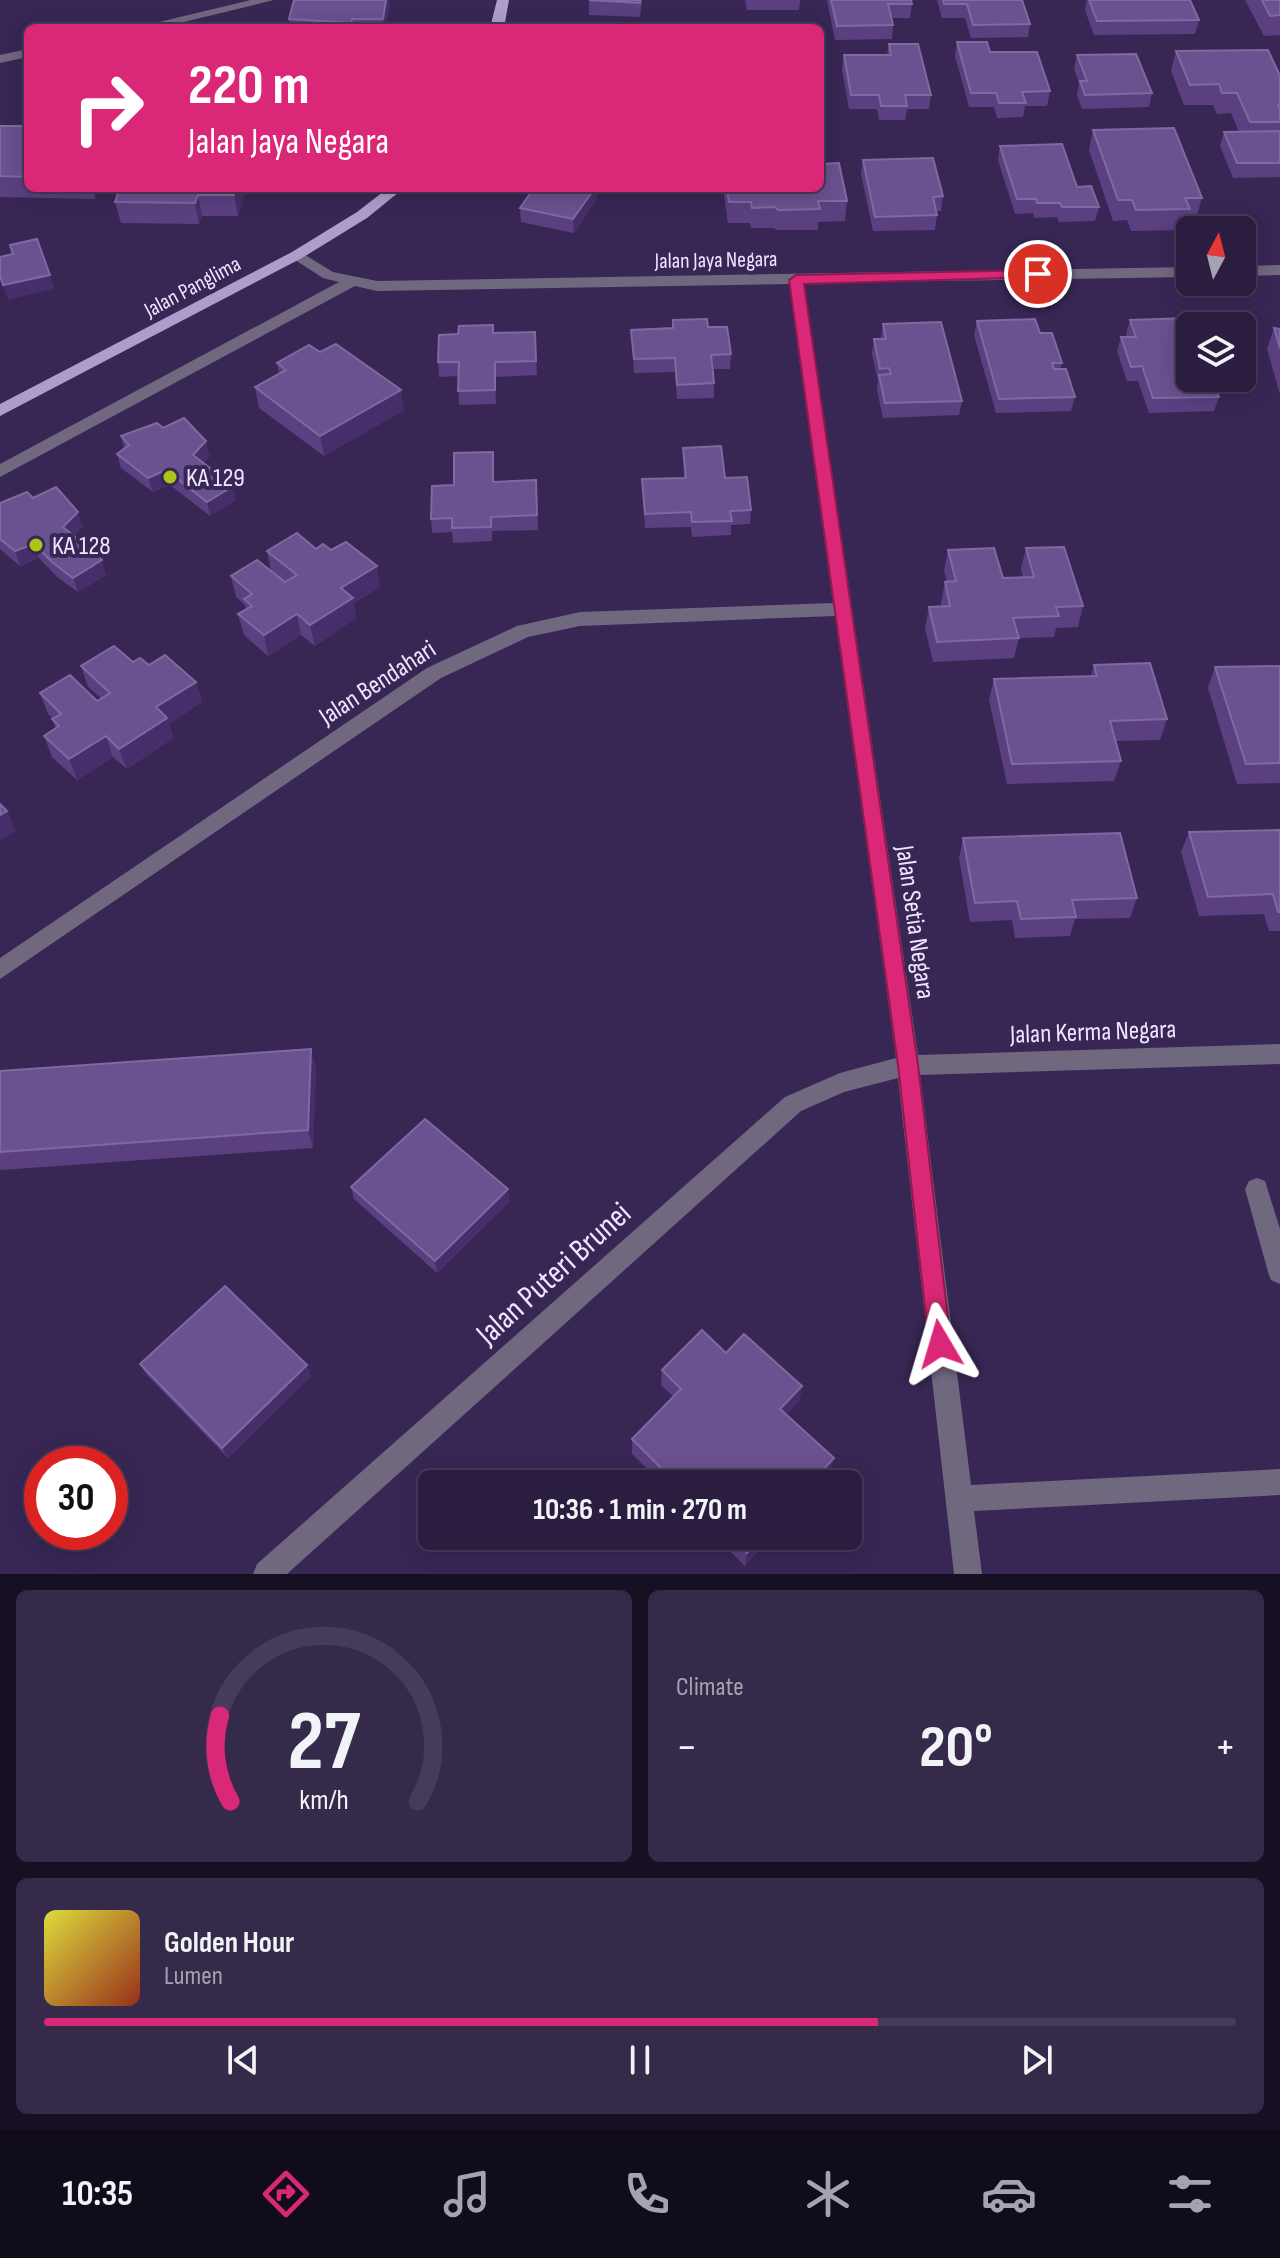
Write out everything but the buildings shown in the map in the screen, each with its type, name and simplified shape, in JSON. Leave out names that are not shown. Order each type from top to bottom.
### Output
[{"type":"main road","points":[[498,24],[503,0]]},
{"type":"main road","name":"Jalan Panglima","points":[[0,411],[297,255],[362,215],[392,192]]},
{"type":"street","points":[[159,24],[268,0]]},
{"type":"street","points":[[0,59],[24,54]]},
{"type":"street","name":"Jalan Jaya Negara","points":[[297,255],[328,275],[377,286],[1176,272]]},
{"type":"street","points":[[1256,271],[1280,270]]},
{"type":"street","name":"Jalan Setia Negara","points":[[796,280],[908,1065],[968,1574]]},
{"type":"street","points":[[0,471],[351,282]]},
{"type":"street","name":"Jalan Bendahari","points":[[0,970],[434,673],[479,649],[524,631],[580,619],[843,609]]},
{"type":"street","name":"Jalan Kerma Negara","points":[[908,1065],[1280,1054]]},
{"type":"street","name":"Jalan Puteri Brunei","points":[[267,1574],[793,1104],[840,1083],[908,1065]]},
{"type":"street","points":[[1257,1189],[1280,1272]]},
{"type":"street","points":[[958,1499],[1280,1482]]},
{"type":"place","name":"KA 129","points":[[170,477]]},
{"type":"place","name":"KA 128","points":[[36,545]]},
{"type":"route","points":[[940,1344],[908,1065],[796,280],[1038,274]]}]
